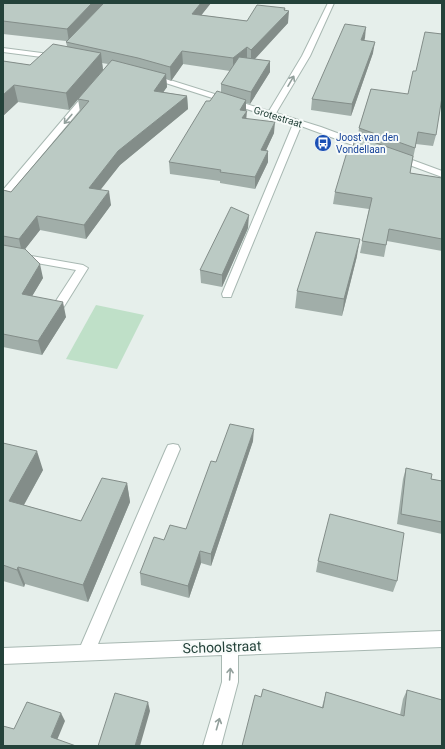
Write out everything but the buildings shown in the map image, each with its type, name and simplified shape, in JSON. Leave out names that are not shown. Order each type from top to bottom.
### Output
[{"type":"street","points":[[271,115],[306,56],[331,3]]},
{"type":"street","points":[[3,50],[65,56]]},
{"type":"street","name":"Grotestraat","points":[[140,74],[298,123],[376,150]]},
{"type":"street","points":[[3,196],[98,84]]},
{"type":"street","points":[[227,294],[298,123]]},
{"type":"street","points":[[391,155],[442,174]]},
{"type":"street","points":[[3,254],[83,268],[56,310]]},
{"type":"street","points":[[86,653],[173,449]]},
{"type":"street","name":"Schoolstraat","points":[[3,656],[442,639]]},
{"type":"street","points":[[212,746],[230,682],[230,647]]},
{"type":"green space","points":[[96,305],[144,315],[117,369],[66,359]]},
{"type":"place","name":"Joost van den Vondellaan","points":[[323,143]]}]
